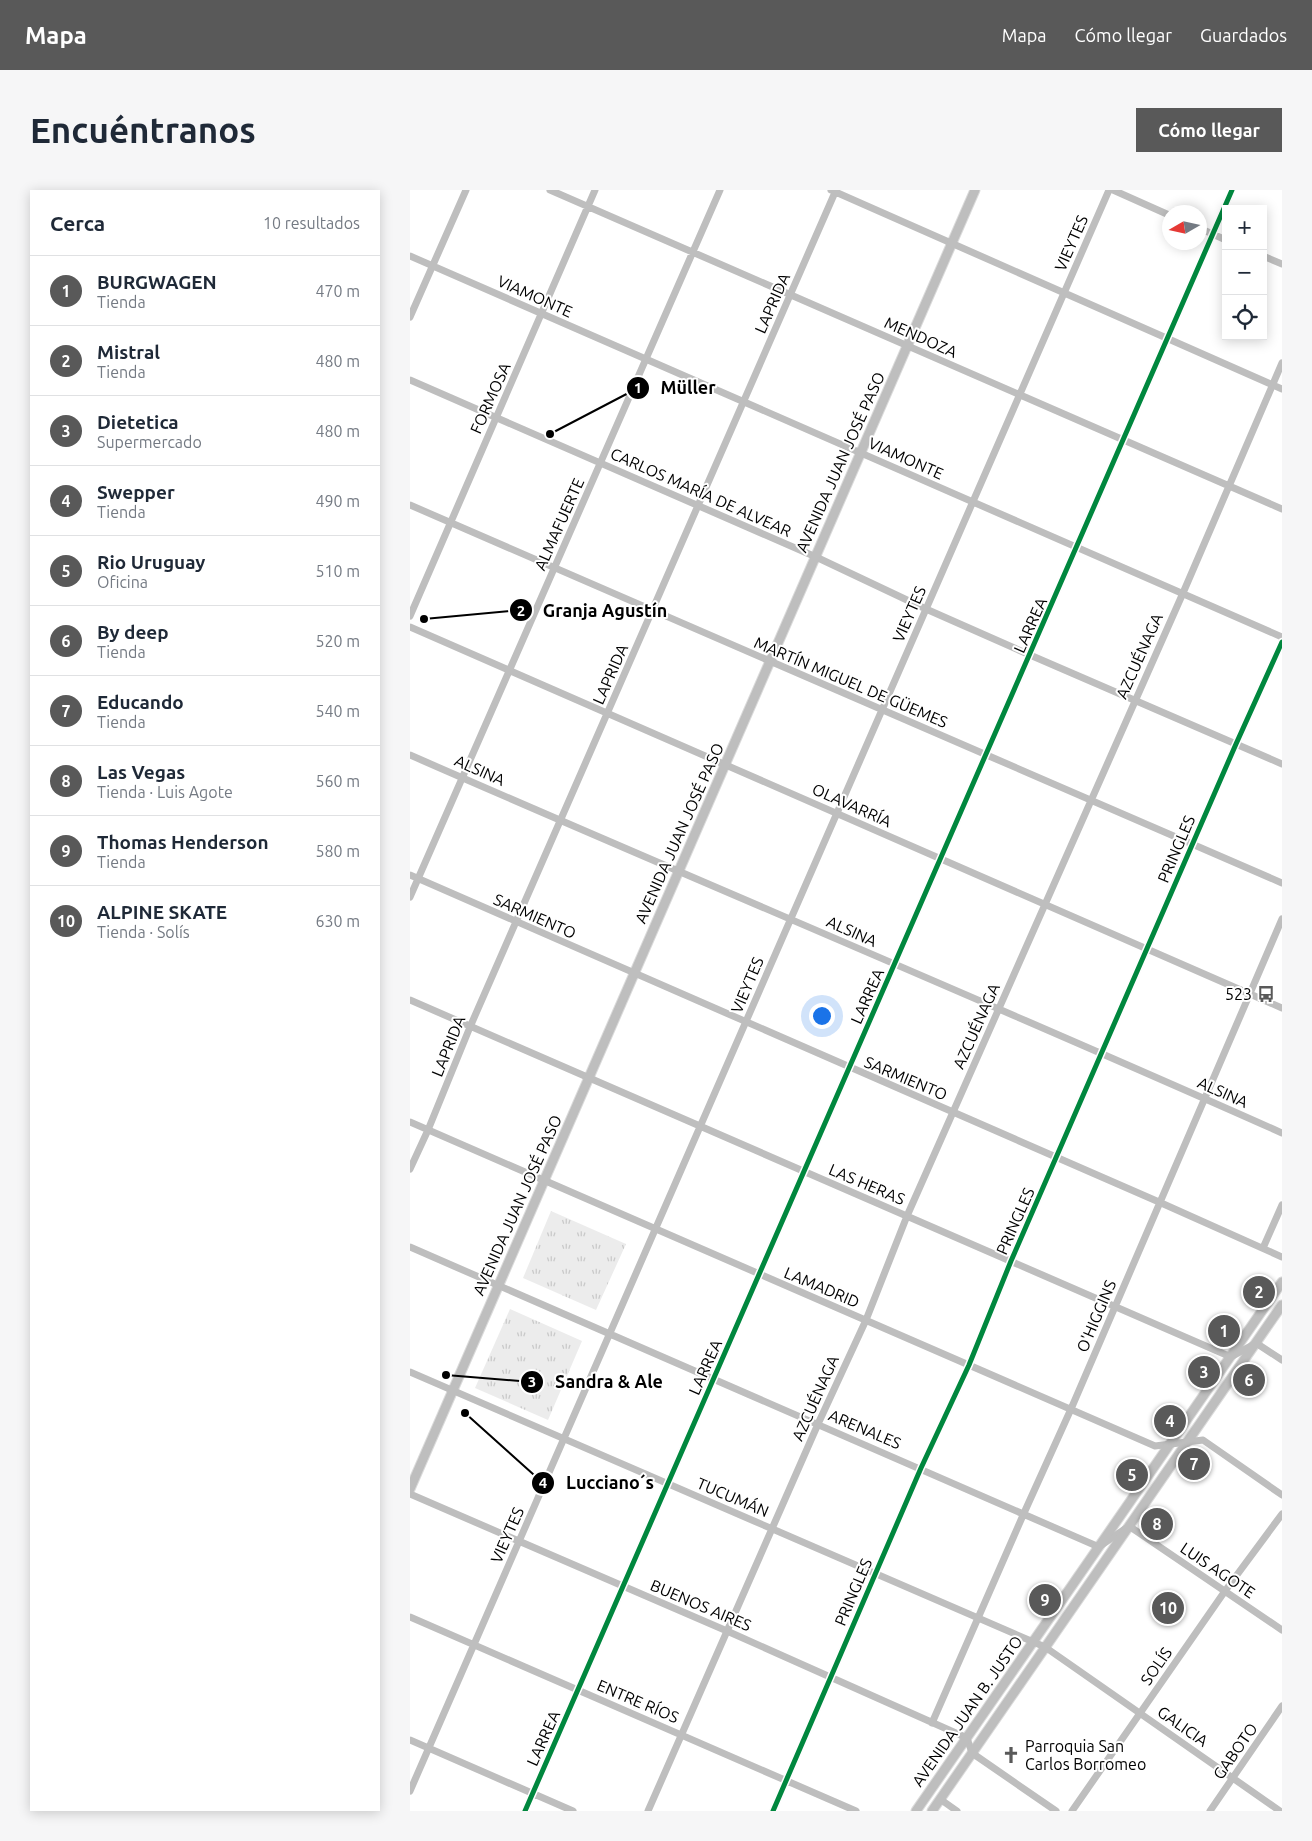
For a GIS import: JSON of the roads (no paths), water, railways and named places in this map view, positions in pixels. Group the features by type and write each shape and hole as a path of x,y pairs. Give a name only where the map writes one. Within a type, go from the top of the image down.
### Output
{"main road":[{"name":"AVENIDA JUAN JOSÉ PASO","path":"410,1488 975,190"},
{"name":"AVENIDA JUAN B. JUSTO","path":"916,1811 1282,1282"},
{"name":"AVENIDA JUAN B. JUSTO","path":"932,1811 1282,1304"}],"street":[{"path":"410,317 466,190"},
{"name":"MENDOZA","path":"550,190 1282,509"},
{"name":"FORMOSA","path":"410,616 595,190"},
{"name":"ALMAFUERTE","path":"410,897 720,190"},
{"name":"VIEYTES","path":"410,1791 1109,190"},
{"path":"1114,190 1162,211"},
{"name":"LARREA","path":"525,1811 1232,190"},
{"path":"834,191 1282,389"},
{"name":"LAPRIDA","path":"410,1169 834,191"},
{"path":"1207,232 1222,238"},
{"name":"VIAMONTE","path":"410,256 1282,637"},
{"path":"1267,258 1282,264"},
{"name":"AZCUÉNAGA","path":"648,1811 818,1424 866,1320 907,1216 1282,363"},
{"name":"CARLOS MARÍA DE ALVEAR","path":"410,380 816,557 926,609 1134,701 1282,764"},
{"name":"MARTÍN MIGUEL DE GÜEMES","path":"410,505 1282,883"},
{"name":"OLAVARRÍA","path":"410,627 1282,1008"},
{"name":"PRINGLES","path":"773,1811 875,1572 968,1365 1192,844 1282,642"},
{"name":"ALSINA","path":"410,755 895,965 999,1008 1282,1133"},
{"name":"SARMIENTO","path":"410,875 1282,1257"},
{"name":"O'HIGGINS","path":"932,1723 1071,1409 1282,919"},
{"name":"LAS HERAS","path":"410,1000 1230,1357"},
{"name":"LAMADRID","path":"410,1122 1156,1446 1203,1440 1282,1495"},
{"path":"1263,1248 1282,1205"},
{"name":"ARENALES","path":"410,1247 1099,1547"},
{"path":"1230,1357 1256,1343 1282,1360"},
{"name":"TUCUMÁN","path":"410,1372 979,1616 1046,1647"},
{"name":"BUENOS AIRES","path":"410,1494 727,1631 966,1738"},
{"name":"SOLÍS","path":"1072,1811 1225,1591 1282,1514"},
{"path":"1099,1547 1129,1526"},
{"name":"LUIS AGOTE","path":"1129,1526 1282,1630"},
{"name":"ENTRE RÍOS","path":"410,1617 856,1811"},
{"name":"GALICIA","path":"1046,1647 1280,1811"},
{"name":"GABOTO","path":"1210,1811 1282,1706"},
{"path":"966,1738 972,1753 1056,1811"},
{"path":"410,1740 573,1811"},
{"path":"940,1799 957,1811"}],"place":[{"name":"Müller","path":"550,434"},
{"name":"Granja Agustín","path":"424,619"},
{"name":"523","path":"1266,994"},
{"name":"Mistral","path":"1259,1292"},
{"name":"BURGWAGEN","path":"1224,1331"},
{"name":"Dietetica","path":"1204,1372"},
{"name":"Sandra & Ale","path":"446,1375"},
{"name":"By deep","path":"1249,1380"},
{"name":"Lucciano´s","path":"465,1413"},
{"name":"Swepper","path":"1170,1421"},
{"name":"Educando","path":"1194,1464"},
{"name":"Rio Uruguay","path":"1132,1475"},
{"name":"Las Vegas","path":"1157,1524"},
{"name":"Thomas Henderson","path":"1045,1600"},
{"name":"ALPINE SKATE","path":"1168,1608"},
{"name":"Parroquia San Carlos Borromeo","path":"1011,1755"}]}
